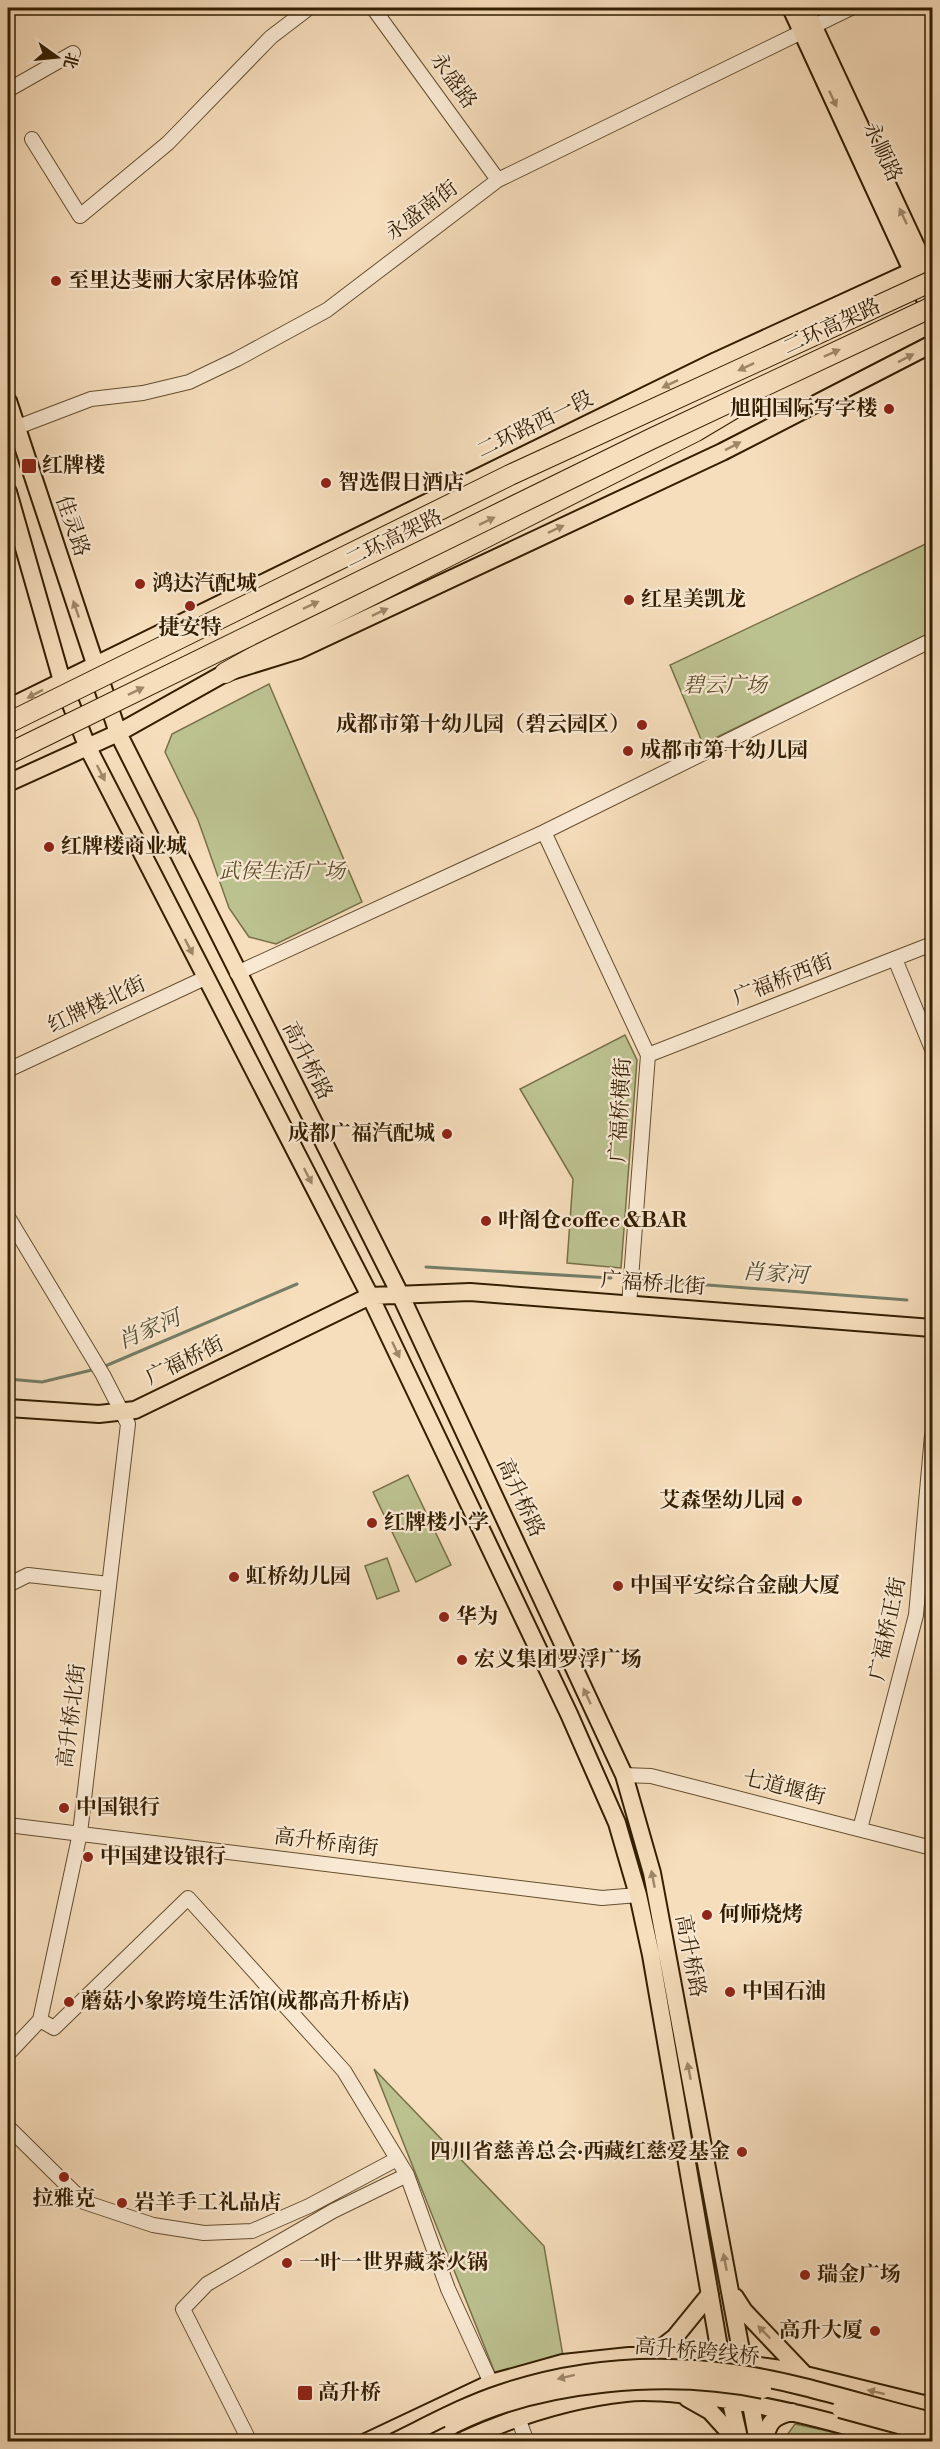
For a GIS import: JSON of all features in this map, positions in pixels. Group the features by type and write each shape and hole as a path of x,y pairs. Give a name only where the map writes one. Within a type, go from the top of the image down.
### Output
{"highway":[{"name":"二环高架路","path":"8,723 926,270"},
{"name":"二环高架路","path":"8,754 805,366 933,308"},
{"path":"225,673 300,631 696,431 805,366"}],"main road":[{"name":"永顺路","path":"791,8 808,27 926,270 933,314"},
{"path":"805,8 808,27"},
{"path":"926,270 933,290"},
{"name":"二环路西一段","path":"8,708 716,361 926,270"},
{"path":"8,783 118,733 225,673 299,650 722,452 933,345"},
{"name":"佳灵路","path":"8,401 15,428 95,665"},
{"path":"8,492 62,681"},
{"name":"高升桥路","path":"95,665 118,733 400,1294 624,1775 652,1873 758,2442"},
{"name":"高升桥路","path":"62,681 87,746 370,1296 569,1714 617,1823 638,1895 670,2060 721,2359 739,2442"},
{"name":"广福桥北街","path":"370,1296 470,1292 933,1328"},
{"name":"广福桥街","path":"8,1408 99,1414 135,1410 370,1296"},
{"path":"729,2287 744,2311 804,2374"},
{"path":"652,2355 675,2337 710,2294"},
{"path":"366,2442 491,2383 563,2363 652,2355 678,2354 721,2359 804,2374 933,2406"},
{"name":"高升桥跨线桥","path":"394,2442 504,2392 579,2374 628,2368 681,2368 742,2374 933,2421"},
{"name":"高升桥跨线桥","path":"421,2442 458,2422 508,2403 606,2383 681,2380 744,2386 811,2401 933,2434"},
{"path":"459,2442 518,2418 625,2393 678,2394 752,2402 904,2442"},
{"path":"678,2394 710,2411 739,2442"},
{"path":"765,2442 770,2422 776,2416 792,2412"}],"street":[{"path":"8,10 12,8"},
{"path":"32,139 80,216 168,143 271,37 309,8"},
{"name":"永盛路","path":"373,8 498,180"},
{"name":"永盛南街","path":"15,428 91,399 143,393 189,382 237,359 327,310 498,180 850,8"},
{"path":"8,90 73,53"},
{"path":"237,973 544,832 933,640"},
{"name":"广福桥横街","path":"544,832 648,1055 629,1305"},
{"name":"广福桥西街","path":"648,1055 933,944"},
{"path":"895,959 933,1049"},
{"name":"红牌楼北街","path":"8,1070 205,978"},
{"name":"高升桥北街","path":"8,1217 103,1375 128,1424 80,1833 40,2020"},
{"name":"广福桥正街","path":"860,1829 916,1615 933,1435"},
{"path":"8,1585 28,1575 109,1584"},
{"name":"七道堰街","path":"624,1775 651,1776 933,1848"},
{"name":"高升桥南街","path":"8,1825 602,1898 638,1895"},
{"path":"8,2054 40,2020 54,2028 188,1898 344,2071 407,2175 448,2289 491,2383"},
{"path":"8,2127 84,2202 153,2225 204,2233 252,2231 309,2206 397,2159"},
{"path":"250,2442 183,2309 207,2284 333,2211 407,2175"},
{"path":"518,2418 527,2442"}],"green space":[{"name":"碧云广场","path":"932,541 932,632 703,744 670,665"},
{"name":"武侯生活广场","path":"269,684 362,902 276,944 249,937 229,908 198,820 165,752 172,734"},
{"path":"625,1035 637,1060 621,1268 567,1263 573,1179 520,1089"},
{"path":"408,1475 451,1565 416,1582 373,1492"},
{"path":"387,1558 399,1591 377,1599 365,1566"},
{"path":"374,2069 544,2246 563,2356 495,2373"},
{"path":"795,2424 855,2437 854,2441 782,2442"}],"waterway":[{"name":"肖家河","path":"426,1267 611,1278"},
{"name":"肖家河","path":"641,1280 907,1300"},
{"name":"肖家河","path":"103,1367 297,1284"},
{"name":"肖家河","path":"8,1379 42,1382 96,1369"}],"place":[{"name":"至里达斐丽大家居体验馆","path":"56,281"},
{"name":"旭阳国际写字楼","path":"889,409"},
{"name":"红牌楼","path":"29,466"},
{"name":"智选假日酒店","path":"326,483"},
{"name":"鸿达汽配城","path":"140,584"},
{"name":"红星美凯龙","path":"629,600"},
{"name":"捷安特","path":"190,606"},
{"name":"成都市第十幼儿园（碧云园区）","path":"642,725"},
{"name":"成都市第十幼儿园","path":"628,751"},
{"name":"红牌楼商业城","path":"49,847"},
{"name":"成都广福汽配城","path":"447,1134"},
{"name":"叶阁仓coffee &BAR","path":"486,1221"},
{"name":"艾森堡幼儿园","path":"797,1501"},
{"name":"红牌楼小学","path":"372,1523"},
{"name":"虹桥幼儿园","path":"234,1577"},
{"name":"中国平安综合金融大厦","path":"618,1586"},
{"name":"华为","path":"444,1617"},
{"name":"宏义集团罗浮广场","path":"462,1660"},
{"name":"中国银行","path":"64,1808"},
{"name":"中国建设银行","path":"88,1857"},
{"name":"何师烧烤","path":"707,1915"},
{"name":"中国石油","path":"730,1992"},
{"name":"蘑菇小象跨境生活馆(成都高升桥店)","path":"69,2002"},
{"name":"四川省慈善总会·西藏红慈爱基金","path":"742,2152"},
{"name":"拉雅克","path":"64,2177"},
{"name":"岩羊手工礼品店","path":"122,2203"},
{"name":"一叶一世界藏茶火锅","path":"287,2263"},
{"name":"瑞金广场","path":"805,2275"},
{"name":"高升大厦","path":"875,2331"},
{"name":"高升桥","path":"305,2393"}]}
